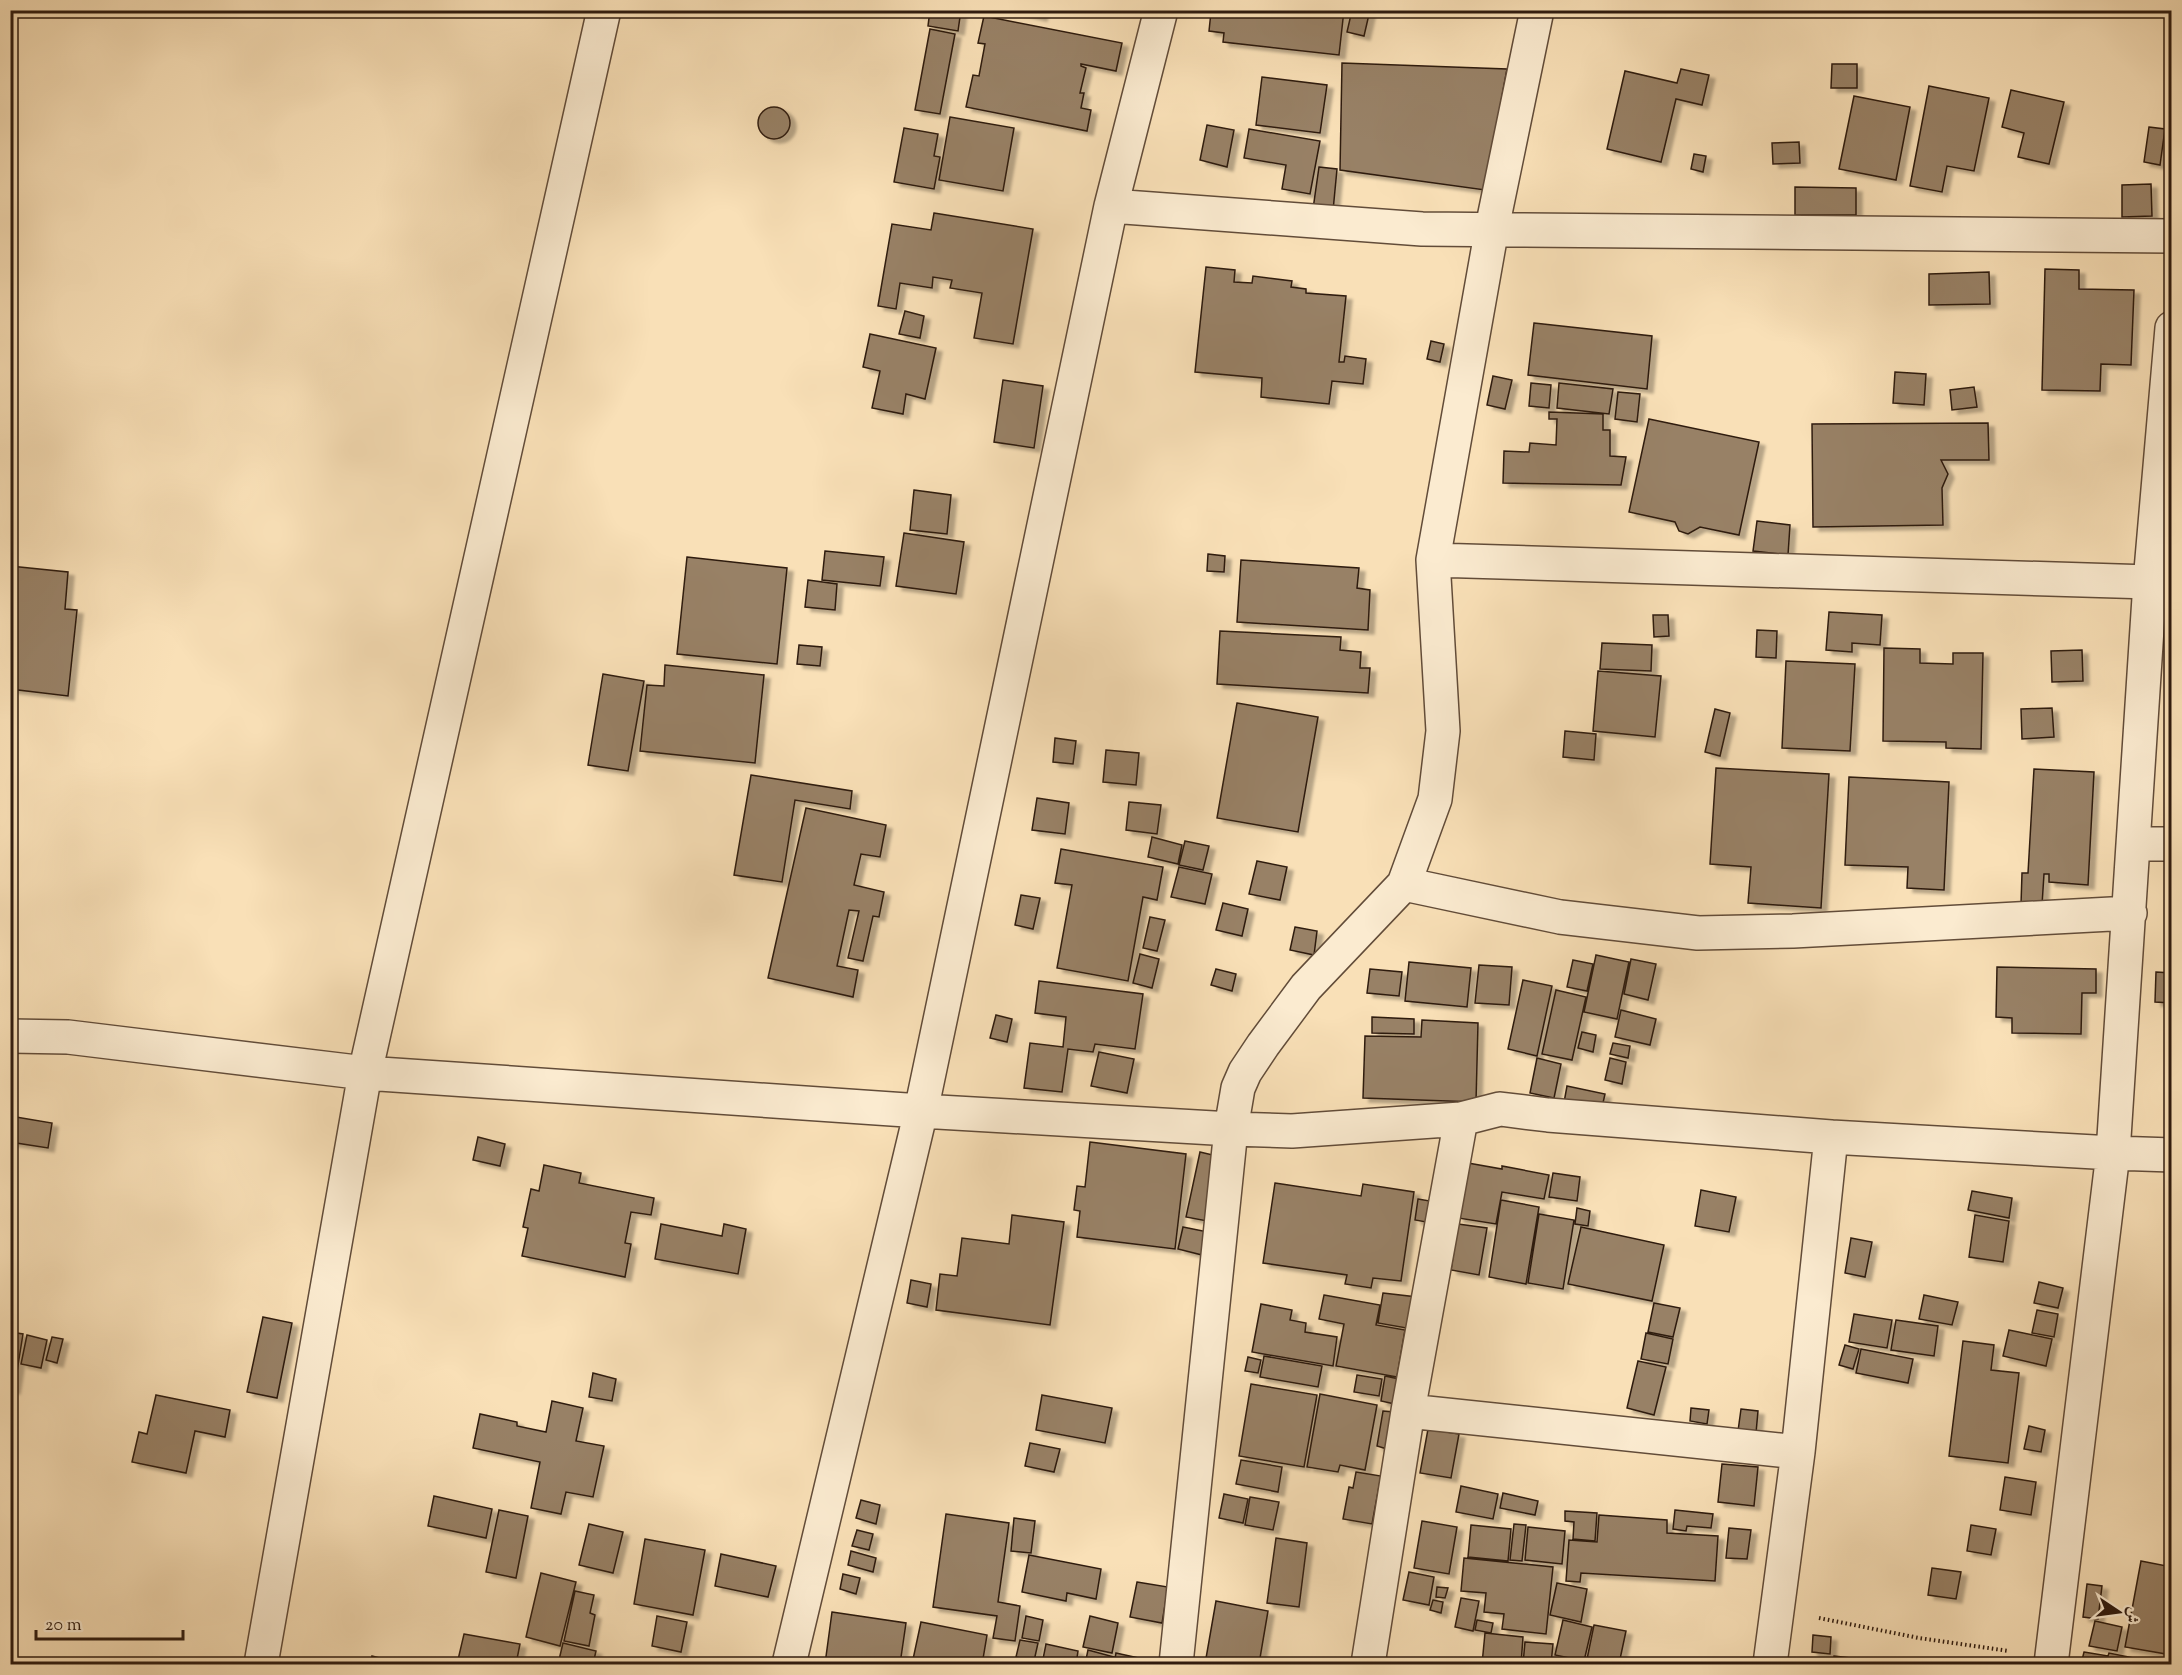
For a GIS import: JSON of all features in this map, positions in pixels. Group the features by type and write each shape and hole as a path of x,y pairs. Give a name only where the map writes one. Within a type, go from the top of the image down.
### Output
{"street":[{"path":"261,1665 365,1073 604,10"},
{"path":"789,1665 921,1112 1111,206 1161,10"},
{"path":"1176,1665 1231,1130 1238,1088 1245,1072 1263,1045 1306,987 1404,884 1435,800 1443,731 1433,560 1492,228 1537,10"},
{"path":"1111,206 1422,229 2172,236"},
{"path":"2051,1660 2113,1153 2150,582 2164,497 2172,328"},
{"path":"1433,560 2150,582"},
{"path":"2134,844 2172,844"},
{"path":"1404,884 1560,917 1698,933 1793,931 2130,913"},
{"path":"10,1036 68,1037 365,1073 921,1112 1231,1130 1292,1131 1461,1119 1500,1109 1548,1115 1831,1137 2172,1155"},
{"path":"1368,1665 1408,1411 1461,1119"},
{"path":"1770,1665 1798,1452 1831,1137"},
{"path":"1408,1411 1798,1452"}],"path":[{"path":"1776,1610 1919,1638 2051,1660"}],"building":[{"path":"901,10 922,10 921,14"},
{"path":"930,10 961,10 958,31 928,26"},
{"path":"1012,10 1042,10 1041,17"},
{"path":"1226,10 1344,10 1339,55 1223,42 1224,33 1209,31 1211,12 1226,14"},
{"path":"1352,10 1370,10 1364,36 1347,32"},
{"path":"984,16 1122,43 1116,71 1081,64 1086,68 1080,93 1084,93 1081,108 1091,110 1087,131 966,107 973,75 979,76 985,44 978,43"},
{"path":"930,29 955,34 940,114 915,110"},
{"path":"1342,63 1507,69 1485,190 1340,170"},
{"path":"1832,64 1857,64 1857,88 1831,88"},
{"path":"1681,69 1709,75 1702,105 1676,99 1661,162 1607,149 1625,71 1677,83"},
{"path":"1262,77 1327,85 1320,133 1256,125"},
{"path":"1929,86 1989,98 1974,171 1947,166 1942,192 1910,186"},
{"path":"2011,90 2064,102 2049,164 2018,157 2024,133 2002,127"},
{"path":"1854,96 1910,107 1896,180 1839,169"},
{"path":"774,107 785,112 790,123 785,134 774,139 763,134 758,123 763,112"},
{"path":"950,117 1014,128 1003,191 939,180"},
{"path":"1207,125 1234,130 1227,167 1200,160"},
{"path":"2149,127 2165,129 2160,165 2144,162"},
{"path":"904,128 938,134 934,156 940,157 934,189 894,182"},
{"path":"1249,129 1320,141 1310,194 1282,189 1286,165 1244,158"},
{"path":"1799,142 1800,163 1773,164 1772,143"},
{"path":"1694,154 1706,156 1703,172 1691,169"},
{"path":"1319,167 1337,169 1333,211 1313,209"},
{"path":"2151,184 2152,216 2122,217 2122,185"},
{"path":"1795,187 1856,188 1856,215 1795,215"},
{"path":"934,213 1033,229 1013,344 974,338 982,293 950,288 952,280 933,277 932,288 900,283 896,309 878,306 892,224 931,230"},
{"path":"1206,267 1235,270 1234,282 1252,283 1253,276 1292,281 1291,287 1306,289 1306,293 1346,296 1339,362 1344,362 1345,356 1366,359 1363,384 1332,381 1329,404 1261,397 1262,378 1195,372"},
{"path":"2045,269 2079,270 2079,289 2134,290 2131,365 2101,364 2100,391 2042,390"},
{"path":"1989,272 1990,304 1929,305 1929,274"},
{"path":"905,311 924,316 920,338 899,334"},
{"path":"1534,323 1652,336 1647,389 1528,375"},
{"path":"870,334 936,348 925,399 906,394 903,414 872,408 880,371 863,367"},
{"path":"1431,341 1444,344 1440,362 1427,359"},
{"path":"1895,372 1926,374 1924,405 1893,403"},
{"path":"1493,376 1512,380 1505,409 1487,405"},
{"path":"1003,380 1043,386 1034,448 994,442"},
{"path":"1531,383 1551,385 1549,408 1529,406"},
{"path":"1559,383 1613,389 1609,414 1557,408"},
{"path":"1974,387 1977,407 1952,410 1950,390"},
{"path":"1618,392 1640,394 1637,422 1615,419"},
{"path":"1549,412 1603,414 1603,430 1610,430 1610,456 1626,457 1621,485 1503,483 1504,451 1529,452 1530,443 1556,445 1557,419 1549,419"},
{"path":"1649,419 1759,442 1739,535 1700,527 1688,534 1679,531 1675,522 1629,512"},
{"path":"1988,423 1989,460 1941,460 1948,474 1942,488 1943,525 1813,527 1812,424"},
{"path":"914,490 951,495 947,534 910,530"},
{"path":"1757,521 1790,525 1788,555 1753,551"},
{"path":"904,533 964,542 956,594 896,586"},
{"path":"825,551 884,557 880,586 822,580"},
{"path":"1208,554 1225,556 1224,572 1207,571"},
{"path":"687,557 787,568 777,664 677,654"},
{"path":"1241,560 1359,568 1357,588 1370,590 1368,630 1237,622"},
{"path":"10,566 68,572 65,609 77,610 68,696 10,689"},
{"path":"808,580 837,584 835,610 805,607"},
{"path":"1829,612 1882,615 1880,645 1852,643 1852,652 1826,650"},
{"path":"1653,615 1668,615 1669,636 1654,637"},
{"path":"1757,630 1777,631 1776,658 1756,657"},
{"path":"1220,631 1341,637 1340,650 1361,652 1360,668 1370,668 1368,693 1217,684"},
{"path":"1602,643 1652,645 1651,671 1600,669"},
{"path":"799,645 822,647 820,666 797,664"},
{"path":"1884,648 1920,649 1920,663 1953,664 1953,653 1983,653 1981,749 1946,748 1946,742 1883,741"},
{"path":"2082,650 2083,681 2052,682 2051,651"},
{"path":"1786,661 1855,664 1850,751 1782,748"},
{"path":"665,665 764,675 755,763 640,751 647,685 664,686"},
{"path":"1598,671 1661,676 1655,737 1593,731"},
{"path":"603,674 644,681 628,771 588,765"},
{"path":"1237,703 1318,717 1298,832 1217,818"},
{"path":"2052,708 2054,737 2022,739 2021,709"},
{"path":"1715,709 1730,713 1720,756 1705,752"},
{"path":"1565,731 1596,734 1594,760 1563,757"},
{"path":"1055,738 1076,741 1073,764 1053,762"},
{"path":"1106,750 1139,753 1136,785 1103,782"},
{"path":"1716,768 1829,774 1821,908 1748,903 1751,867 1710,864"},
{"path":"2034,769 2094,772 2088,885 2049,882 2049,874 2044,874 2042,905 2021,904 2022,873 2028,873"},
{"path":"751,775 852,791 850,809 795,800 782,882 734,875"},
{"path":"1849,777 1949,782 1944,890 1907,888 1908,867 1845,865"},
{"path":"1037,798 1069,803 1065,834 1032,830"},
{"path":"1129,802 1161,805 1157,834 1126,830"},
{"path":"806,808 886,825 880,857 861,854 854,885 884,892 879,917 873,916 863,961 848,958 859,911 849,910 837,966 858,970 853,997 768,978"},
{"path":"1152,837 1182,845 1178,864 1148,857"},
{"path":"1185,841 1209,846 1203,870 1179,865"},
{"path":"1061,849 1163,867 1157,900 1143,897 1128,981 1057,968 1072,885 1055,883"},
{"path":"1257,861 1287,867 1280,900 1249,894"},
{"path":"1179,867 1212,874 1205,904 1171,897"},
{"path":"1021,895 1040,898 1033,929 1015,925"},
{"path":"1223,903 1248,909 1242,936 1216,930"},
{"path":"1150,917 1165,920 1157,951 1143,948"},
{"path":"1295,927 1317,931 1314,955 1290,950"},
{"path":"1140,954 1159,959 1152,988 1133,983"},
{"path":"1596,955 1629,962 1617,1019 1584,1012"},
{"path":"1631,959 1656,964 1648,1000 1624,994"},
{"path":"1573,960 1593,964 1587,991 1567,987"},
{"path":"1409,962 1471,968 1467,1007 1405,1001"},
{"path":"1479,965 1512,967 1509,1005 1475,1003"},
{"path":"1997,967 2096,969 2096,993 2082,993 2081,1034 2012,1033 2012,1018 1996,1017"},
{"path":"1216,969 1236,974 1232,991 1211,985"},
{"path":"1370,969 1402,972 1399,996 1367,993"},
{"path":"2156,972 2172,973 2172,1003 2155,1002"},
{"path":"1523,980 1552,986 1537,1056 1508,1049"},
{"path":"1039,981 1143,994 1135,1049 1095,1044 1093,1052 1068,1049 1062,1092 1024,1088 1030,1043 1063,1047 1066,1017 1035,1013"},
{"path":"1556,990 1586,997 1572,1060 1542,1054"},
{"path":"1621,1010 1656,1019 1650,1045 1615,1037"},
{"path":"996,1015 1012,1019 1007,1042 990,1038"},
{"path":"1372,1017 1414,1019 1414,1034 1372,1033"},
{"path":"1422,1020 1478,1023 1476,1102 1363,1098 1365,1036 1421,1037"},
{"path":"1582,1032 1596,1035 1593,1052 1578,1048"},
{"path":"1613,1043 1630,1046 1628,1058 1610,1054"},
{"path":"1099,1052 1134,1059 1127,1093 1091,1086"},
{"path":"1537,1058 1561,1064 1554,1098 1530,1093"},
{"path":"1610,1058 1626,1062 1622,1084 1605,1080"},
{"path":"1567,1086 1605,1094 1600,1116 1563,1108"},
{"path":"10,1116 52,1123 48,1148 10,1142"},
{"path":"478,1137 505,1144 500,1166 473,1160"},
{"path":"1090,1142 1186,1154 1175,1249 1077,1237 1080,1211 1074,1210 1077,1186 1085,1187"},
{"path":"1200,1152 1221,1157 1207,1221 1186,1217"},
{"path":"1468,1163 1502,1169 1502,1166 1549,1175 1544,1199 1502,1192 1496,1224 1458,1218"},
{"path":"544,1165 581,1173 579,1183 654,1198 651,1215 631,1212 625,1243 631,1244 625,1277 522,1256 528,1228 523,1227 531,1189 539,1191"},
{"path":"1553,1173 1580,1177 1577,1201 1549,1197"},
{"path":"1275,1183 1361,1196 1363,1184 1414,1192 1401,1281 1373,1278 1371,1288 1345,1284 1347,1275 1263,1263"},
{"path":"1701,1190 1736,1197 1729,1232 1695,1226"},
{"path":"1972,1191 2012,1198 2009,1218 1968,1210"},
{"path":"1418,1199 1430,1201 1426,1222 1415,1220"},
{"path":"1501,1200 1539,1207 1526,1284 1489,1277"},
{"path":"1577,1208 1590,1211 1588,1226 1575,1224"},
{"path":"1539,1214 1574,1220 1563,1289 1528,1283"},
{"path":"1012,1215 1064,1222 1050,1325 936,1310 940,1274 957,1276 962,1238 1009,1244"},
{"path":"1975,1215 2009,1221 2003,1262 1969,1257"},
{"path":"661,1224 722,1236 724,1224 746,1229 738,1274 655,1259"},
{"path":"1458,1224 1487,1228 1479,1275 1451,1270"},
{"path":"1183,1227 1208,1232 1202,1255 1178,1249"},
{"path":"1581,1227 1664,1245 1652,1301 1568,1284"},
{"path":"1851,1238 1872,1242 1865,1277 1845,1273"},
{"path":"911,1280 931,1284 927,1307 907,1303"},
{"path":"2039,1282 2063,1288 2058,1308 2034,1303"},
{"path":"1383,1293 1417,1297 1412,1329 1378,1323"},
{"path":"1324,1295 1380,1305 1376,1325 1405,1330 1397,1377 1336,1366 1344,1324 1319,1319"},
{"path":"1924,1295 1958,1302 1952,1325 1919,1319"},
{"path":"1654,1303 1680,1308 1673,1337 1648,1332"},
{"path":"1261,1304 1292,1310 1290,1320 1306,1323 1305,1332 1337,1337 1333,1366 1252,1352"},
{"path":"2037,1310 2058,1314 2054,1337 2032,1333"},
{"path":"1854,1314 1892,1320 1887,1348 1849,1342"},
{"path":"263,1317 292,1323 277,1398 247,1392"},
{"path":"1896,1320 1938,1326 1934,1356 1891,1350"},
{"path":"2009,1330 2052,1339 2046,1366 2003,1356"},
{"path":"10,1332 23,1334 14,1390 10,1389"},
{"path":"1646,1333 1673,1339 1668,1364 1641,1359"},
{"path":"27,1335 47,1340 41,1368 21,1364"},
{"path":"52,1337 63,1339 57,1363 46,1360"},
{"path":"1963,1341 1994,1345 1991,1370 2019,1373 2008,1463 1949,1456"},
{"path":"1845,1345 1859,1349 1853,1369 1839,1365"},
{"path":"1861,1349 1913,1359 1908,1383 1856,1373"},
{"path":"1264,1356 1322,1366 1318,1387 1260,1377"},
{"path":"1248,1357 1261,1360 1258,1373 1245,1371"},
{"path":"1638,1361 1666,1367 1654,1415 1627,1408"},
{"path":"593,1373 616,1379 612,1401 589,1397"},
{"path":"1357,1375 1382,1379 1379,1396 1354,1392"},
{"path":"1385,1376 1399,1379 1395,1404 1381,1401"},
{"path":"1251,1384 1317,1395 1304,1467 1239,1456"},
{"path":"1320,1394 1377,1405 1365,1470 1340,1465 1338,1472 1307,1467"},
{"path":"156,1395 230,1410 225,1437 195,1431 186,1473 132,1462 139,1432 147,1434"},
{"path":"1042,1395 1112,1408 1105,1443 1036,1430"},
{"path":"552,1401 583,1408 576,1441 604,1446 593,1497 566,1492 561,1514 531,1508 540,1462 473,1448 480,1414 517,1422 517,1426 546,1432"},
{"path":"1691,1408 1709,1410 1707,1424 1690,1421"},
{"path":"1741,1409 1758,1411 1756,1433 1738,1431"},
{"path":"1383,1411 1394,1412 1387,1449 1377,1446"},
{"path":"2029,1426 2045,1430 2041,1452 2024,1449"},
{"path":"1428,1429 1459,1434 1451,1478 1420,1473"},
{"path":"1030,1443 1060,1449 1054,1472 1025,1466"},
{"path":"1241,1460 1282,1467 1278,1492 1236,1484"},
{"path":"1722,1464 1758,1467 1754,1506 1718,1502"},
{"path":"1356,1472 1381,1476 1372,1524 1343,1519 1349,1487 1353,1488"},
{"path":"2005,1477 2036,1482 2031,1515 2000,1510"},
{"path":"1461,1486 1498,1494 1493,1519 1456,1512"},
{"path":"1503,1493 1538,1501 1535,1515 1500,1508"},
{"path":"1224,1494 1248,1499 1243,1523 1219,1518"},
{"path":"434,1496 492,1509 486,1538 428,1526"},
{"path":"1250,1497 1279,1502 1273,1530 1245,1525"},
{"path":"861,1500 880,1505 876,1524 856,1518"},
{"path":"499,1510 528,1516 516,1578 486,1572"},
{"path":"1675,1510 1713,1514 1711,1528 1687,1526 1686,1531 1673,1529"},
{"path":"1565,1511 1597,1513 1595,1541 1573,1539 1574,1522 1565,1521"},
{"path":"946,1514 1009,1523 998,1602 1020,1606 1015,1641 993,1638 997,1616 933,1607"},
{"path":"1599,1515 1667,1520 1667,1533 1718,1536 1715,1581 1581,1573 1580,1582 1566,1581 1569,1540 1597,1542"},
{"path":"1014,1518 1035,1521 1031,1553 1011,1551"},
{"path":"1422,1521 1457,1527 1449,1574 1414,1568"},
{"path":"589,1524 623,1532 613,1573 579,1565"},
{"path":"1514,1524 1526,1525 1522,1561 1510,1560"},
{"path":"1471,1525 1511,1529 1508,1561 1468,1557"},
{"path":"1971,1525 1996,1529 1991,1555 1967,1551"},
{"path":"1528,1527 1565,1531 1562,1564 1525,1560"},
{"path":"1729,1528 1751,1530 1747,1559 1726,1558"},
{"path":"857,1530 873,1534 869,1550 852,1546"},
{"path":"1276,1538 1307,1543 1299,1607 1267,1603"},
{"path":"645,1539 705,1550 693,1615 634,1604"},
{"path":"851,1551 876,1558 873,1572 848,1565"},
{"path":"721,1554 776,1566 768,1597 715,1586"},
{"path":"1029,1555 1101,1569 1096,1599 1067,1593 1066,1601 1022,1592"},
{"path":"1464,1558 1553,1567 1546,1634 1502,1629 1504,1614 1484,1612 1486,1593 1461,1591"},
{"path":"2141,1561 2172,1567 2172,1655 2125,1647"},
{"path":"1932,1568 1961,1572 1956,1599 1928,1595"},
{"path":"1409,1572 1434,1577 1429,1605 1403,1600"},
{"path":"541,1573 576,1582 560,1646 526,1637"},
{"path":"843,1574 860,1578 856,1594 840,1589"},
{"path":"1137,1582 1168,1587 1162,1623 1130,1617"},
{"path":"1557,1583 1587,1589 1581,1622 1550,1615"},
{"path":"2087,1584 2102,1586 2098,1619 2083,1617"},
{"path":"1437,1587 1448,1588 1445,1598 1436,1597"},
{"path":"575,1591 594,1595 590,1613 595,1615 589,1646 564,1641"},
{"path":"1461,1598 1479,1601 1473,1631 1455,1627"},
{"path":"1433,1600 1443,1602 1441,1613 1430,1610"},
{"path":"1216,1601 1268,1611 1259,1664 1205,1664"},
{"path":"832,1612 906,1623 900,1664 825,1664"},
{"path":"657,1616 687,1622 681,1652 652,1646"},
{"path":"1026,1616 1043,1620 1039,1641 1022,1638"},
{"path":"1090,1616 1118,1623 1112,1653 1083,1647"},
{"path":"1477,1620 1493,1623 1491,1633 1475,1630"},
{"path":"1563,1620 1592,1627 1584,1661 1555,1655"},
{"path":"2095,1621 2122,1627 2117,1651 2089,1646"},
{"path":"921,1622 987,1635 983,1659 987,1660 986,1664 912,1664"},
{"path":"1594,1625 1626,1631 1619,1664 1586,1664"},
{"path":"1485,1633 1523,1637 1521,1664 1482,1664"},
{"path":"464,1634 520,1644 516,1664 457,1664"},
{"path":"1813,1635 1831,1637 1830,1654 1812,1652"},
{"path":"1020,1640 1038,1643 1034,1661 1016,1657"},
{"path":"1525,1642 1553,1644 1551,1664 1523,1664"},
{"path":"563,1643 596,1651 593,1664 558,1664"},
{"path":"1046,1644 1078,1651 1076,1664 1042,1664"},
{"path":"1088,1650 1114,1657 1112,1664 1085,1664"},
{"path":"2084,1652 2108,1656 2109,1653 2139,1659 2138,1664 2081,1664"},
{"path":"1116,1653 1148,1660 1147,1664 1114,1664"},
{"path":"372,1656 391,1661 390,1664 370,1664"},
{"path":"1834,1656 1867,1660 1866,1664 1833,1664"},
{"path":"650,1659 674,1664 649,1664"},
{"path":"1017,1660 1039,1664 1016,1664"}]}
